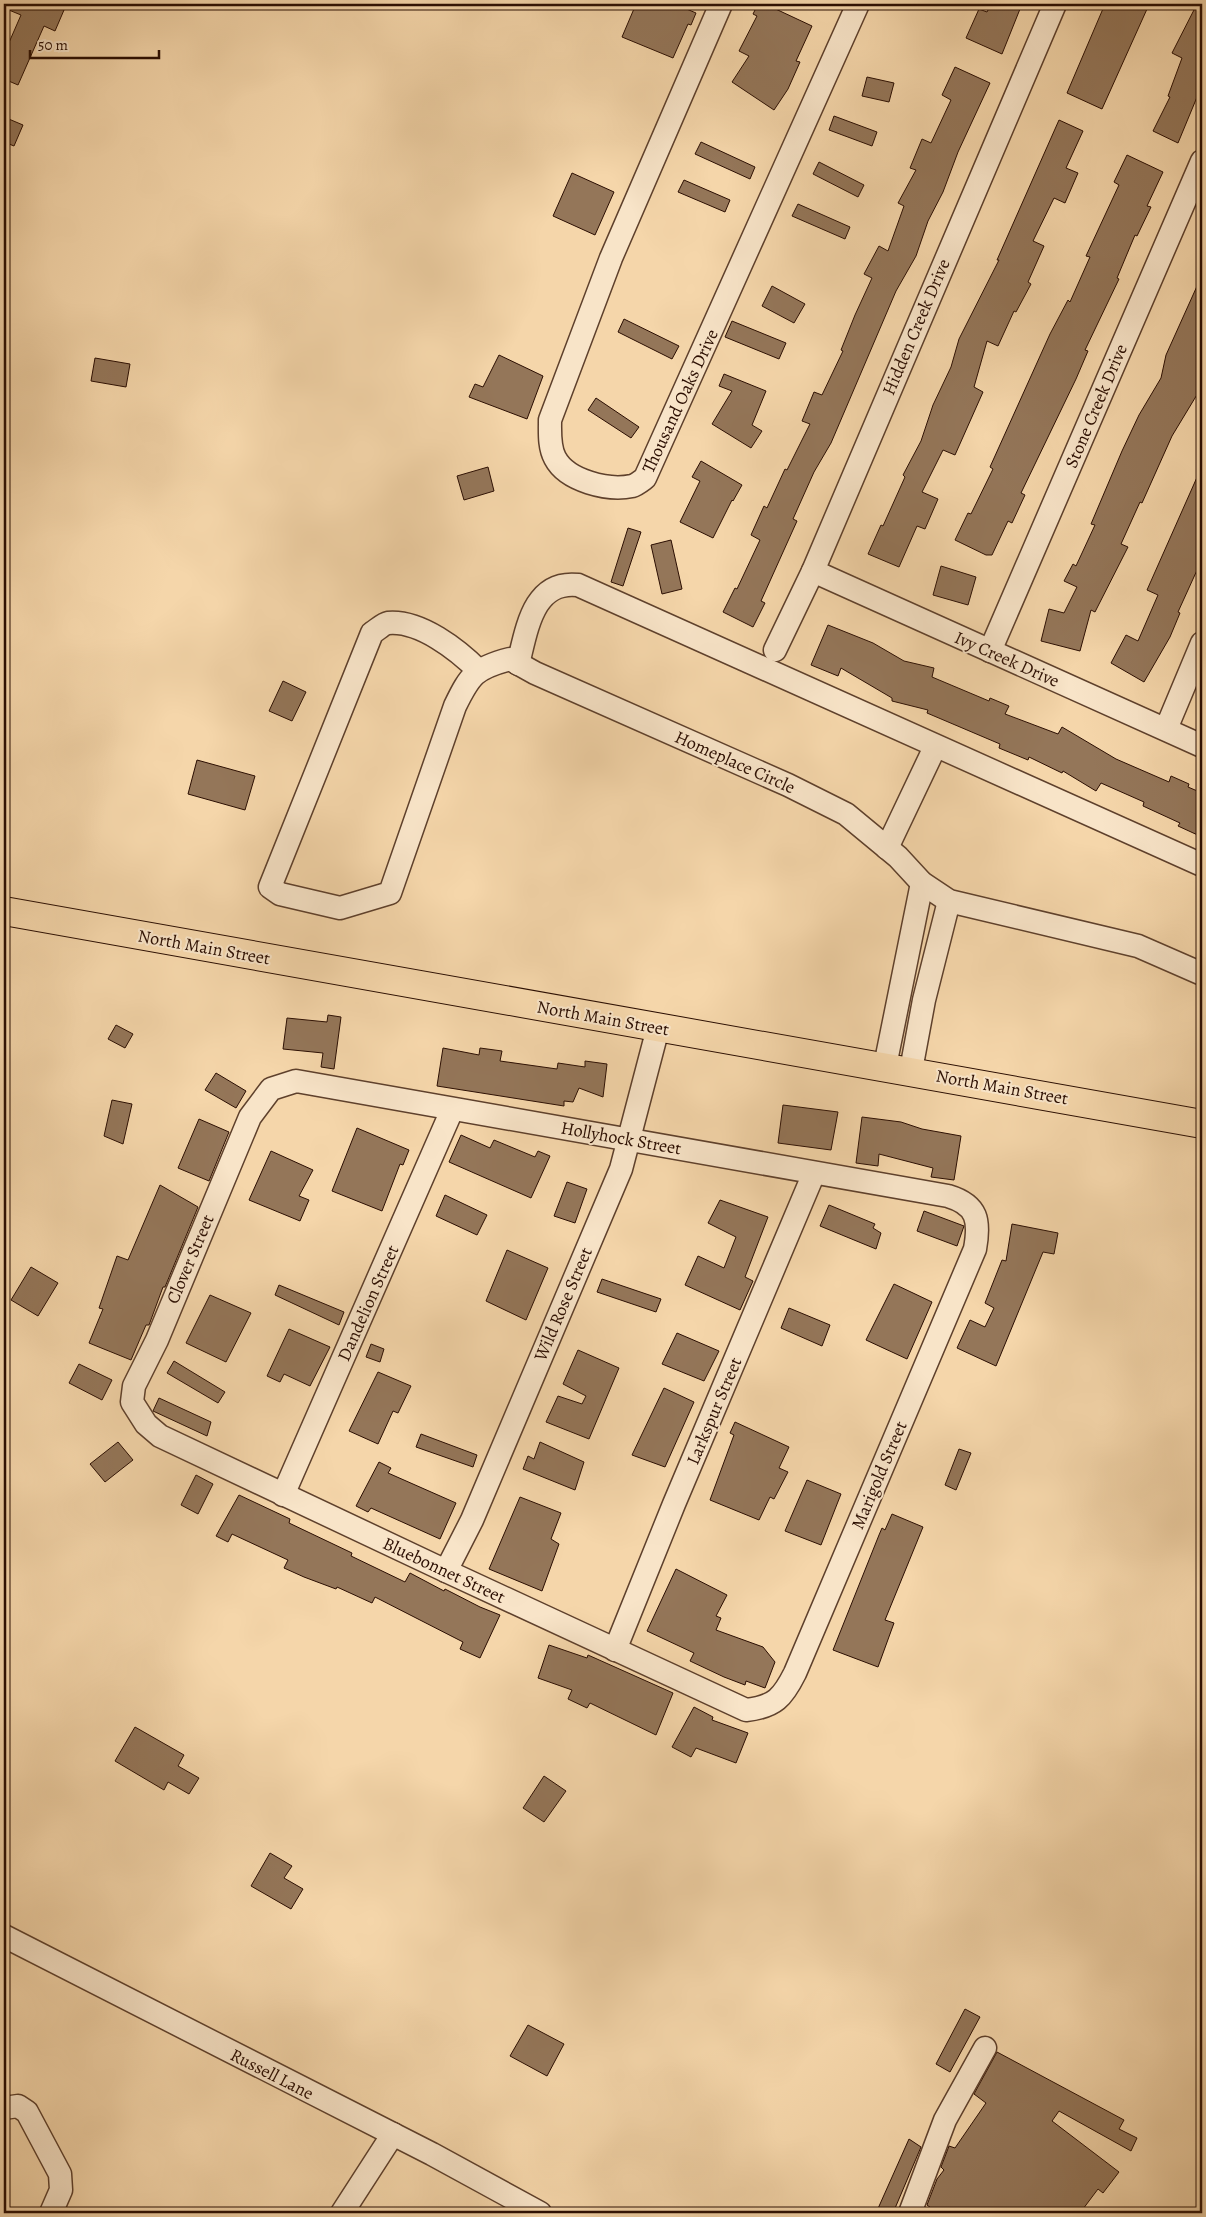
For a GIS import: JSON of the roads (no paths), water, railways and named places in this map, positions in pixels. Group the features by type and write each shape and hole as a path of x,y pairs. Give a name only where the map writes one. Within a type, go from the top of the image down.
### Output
{"main road":[{"name":"North Main Street","path":"4,911 658,1028 898,1068 1202,1124"}],"street":[{"name":"Thousand Oaks Drive","path":"721,4 615,249 550,420 551,446 555,460 571,476 600,486 632,486 645,478 858,4"},
{"name":"Hidden Creek Drive","path":"775,650 813,570 1055,4"},
{"name":"Stone Creek Drive","path":"990,651 1202,161"},
{"name":"Ivy Creek Drive","path":"813,570 1202,746"},
{"path":"518,664 529,618 549,589 566,584 578,585 1202,865"},
{"name":"Homeplace Circle","path":"479,671 457,650 407,624 386,624 372,633 270,887 280,894 340,908 390,892 454,706 468,679 479,671 487,665 510,659 788,785 846,814 898,857 922,883 949,900 1138,946 1202,974"},
{"path":"1166,729 1202,643"},
{"path":"887,848 936,747"},
{"path":"898,1068 904,972 922,883"},
{"path":"898,1068 930,978 949,900"},
{"path":"904,972 930,978"},
{"name":"Wild Rose Street","path":"446,1572 472,1520 621,1169 658,1028"},
{"name":"Hollyhock Street","path":"264,1096 271,1089 296,1081 452,1110 629,1138 948,1196 960,1200 974,1214"},
{"name":"Clover Street","path":"146,1424 132,1402 134,1386 157,1340 250,1117 264,1096"},
{"name":"Dandelion Street","path":"283,1495 452,1110"},
{"name":"Larkspur Street","path":"615,1650 674,1504 814,1173"},
{"name":"Marigold Street","path":"746,1710 764,1708 784,1694 796,1672 975,1249 979,1227 974,1214"},
{"name":"Bluebonnet Street","path":"146,1424 160,1436 283,1495 746,1710"},
{"name":"Russell Lane","path":"4,1936 393,2134 540,2213"},
{"path":"910,2213 945,2120 985,2048"},
{"path":"4,2108 18,2106 26,2112 60,2174 61,2190 51,2213"},
{"path":"342,2213 393,2134"}]}
